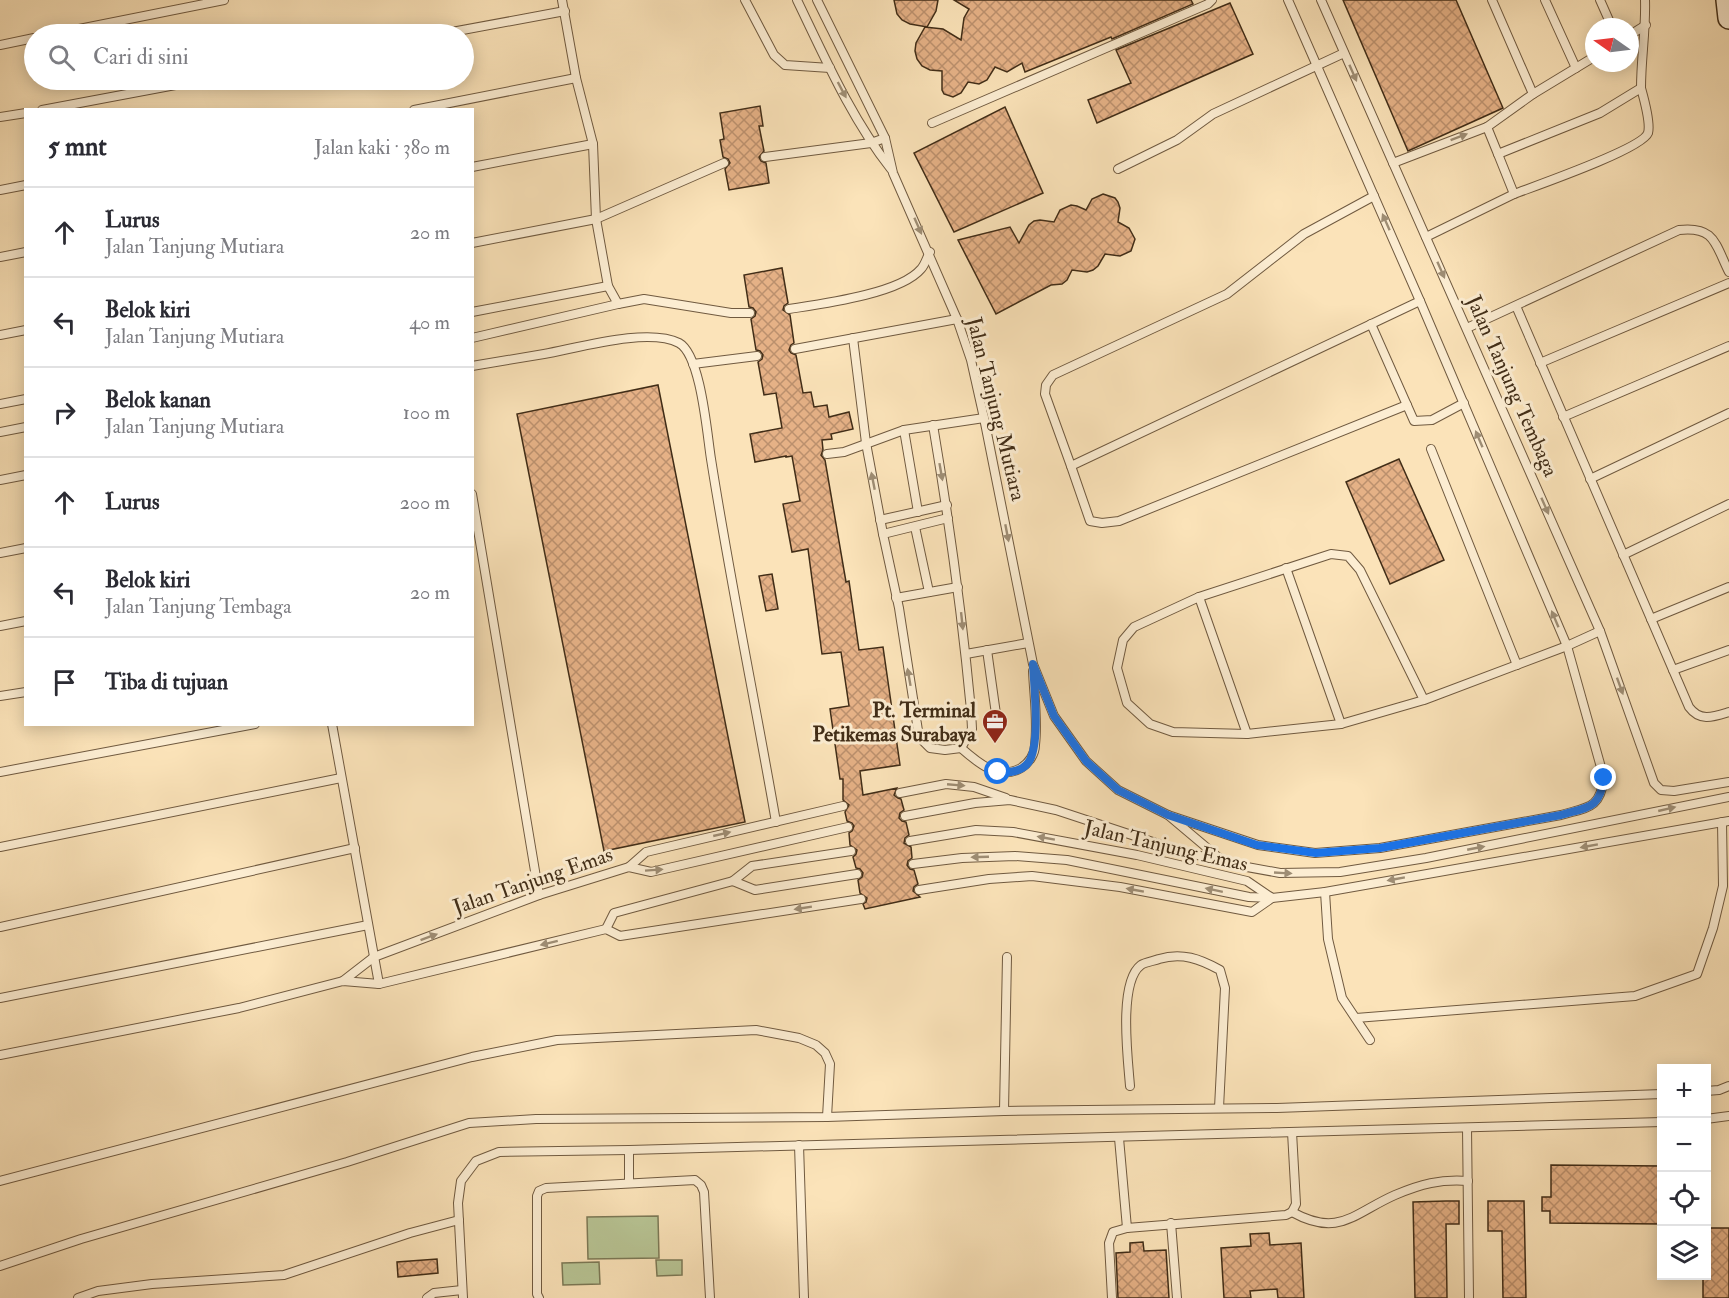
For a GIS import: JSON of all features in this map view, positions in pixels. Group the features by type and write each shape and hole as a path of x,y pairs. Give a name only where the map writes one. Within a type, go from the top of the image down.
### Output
{"main road":[{"path":"1727,0 1729,18"}],"lane":[{"path":"104,24 224,0"},
{"path":"562,0 576,78 592,144 596,219 608,286 618,304"},
{"path":"745,0 774,55 785,65 830,68"},
{"name":"Jalan Tanjung Mutiara","path":"797,0 830,68 871,143 893,172"},
{"name":"Jalan Tanjung Mutiara","path":"817,0 885,138 893,172 930,252 971,360 1028,643 1033,664 1054,716 1086,761 1118,790 1168,815 1226,863"},
{"path":"932,123 1208,4 1212,0"},
{"path":"1168,815 1257,845 1316,853 1380,848 1561,815 1590,807 1602,796 1604,778 1567,646 1420,301 1288,0"},
{"name":"Jalan Tanjung Tembaga","path":"1321,0 1600,631 1654,783 1661,790 1674,791 1729,782"},
{"path":"1492,0 1533,94"},
{"path":"1545,0 1576,68"},
{"path":"1600,0 1608,18"},
{"path":"1426,237 1514,194 1623,151 1643,140 1648,133 1641,88 1641,58 1646,25 1645,0"},
{"path":"474,28 564,11"},
{"path":"1639,29 1646,25"},
{"path":"0,45 24,40"},
{"path":"1118,169 1177,140 1213,114 1344,53"},
{"path":"1393,163 1427,146 1486,127 1533,94 1585,62"},
{"path":"424,108 576,78"},
{"path":"1498,154 1600,112 1641,88"},
{"path":"53,108 149,90"},
{"path":"0,117 24,113"},
{"path":"1486,127 1514,194"},
{"path":"765,157 871,143 885,138"},
{"path":"474,167 592,144"},
{"path":"474,243 596,219 724,163"},
{"path":"0,190 24,186"},
{"path":"1374,196 1304,234 1227,294 1053,375 1046,385 1045,394 1090,521 1102,523 1119,521 1407,405"},
{"path":"1467,328 1679,230 1696,228 1710,234 1729,272"},
{"path":"0,257 24,252"},
{"path":"789,309 831,303 895,286 921,269 930,252"},
{"path":"1540,363 1729,283"},
{"path":"474,312 608,286"},
{"path":"474,338 645,299 731,313 750,313"},
{"path":"1071,466 1420,301"},
{"path":"1515,306 1673,670 1694,713 1705,718 1729,712"},
{"path":"795,349 957,319"},
{"path":"1371,324 1414,421 1432,420 1464,403"},
{"path":"0,335 24,330"},
{"path":"474,366 632,337 663,339 679,343 686,350 699,381 722,527 753,685 776,822"},
{"path":"853,338 866,443 920,737 930,748 945,750 961,748 972,729 958,588 933,425"},
{"path":"1563,417 1729,346"},
{"path":"693,364 757,356"},
{"path":"0,404 24,399"},
{"path":"1590,479 1729,413"},
{"path":"827,454 844,452 904,430 984,418"},
{"path":"0,432 24,427"},
{"path":"904,430 918,512"},
{"path":"1431,449 1516,665"},
{"path":"0,480 24,475"},
{"path":"1623,555 1729,504"},
{"path":"880,520 947,505"},
{"path":"474,506 539,895"},
{"path":"883,534 948,518"},
{"path":"915,527 929,592"},
{"path":"0,553 24,548"},
{"path":"1424,700 1360,570 1348,555 1331,554 1199,597 1134,627 1123,640 1117,668 1127,704 1150,724 1173,732 1247,734 1341,724 1424,700 1567,646 1600,631"},
{"path":"1286,568 1341,724"},
{"path":"1651,619 1729,587"},
{"path":"896,598 958,588"},
{"path":"1199,597 1247,734"},
{"path":"0,626 24,621"},
{"path":"966,654 1028,643"},
{"path":"987,650 997,721"},
{"path":"1673,670 1729,650"},
{"name":"Jalan Tanjung Mutiara","path":"961,748 981,765 998,772 1013,773 1028,764 1035,748 1033,664"},
{"path":"0,696 24,692"},
{"path":"0,772 244,726"},
{"path":"332,726 379,984"},
{"path":"0,847 341,778"},
{"path":"900,793 946,784 974,787 1010,800"},
{"name":"Jalan Tanjung Emas","path":"905,816 1010,800 1056,810 1159,844 1226,863 1280,873 1340,872 1426,858 1729,797"},
{"path":"629,867 646,852 843,806"},
{"path":"913,864 962,858 1014,856 1067,860 1249,897 1272,898 1325,892 1726,822 1723,886 1713,928 1697,974 1635,996 1356,1018"},
{"name":"Jalan Tanjung Emas","path":"343,981 374,957 539,895 629,867 651,872 848,827"},
{"name":"Jalan Tanjung Emas","path":"910,841 976,830 1013,832 1137,855 1247,881 1272,898"},
{"path":"0,927 356,848"},
{"path":"606,929 614,914 733,881 752,866 851,851"},
{"path":"733,881 754,890 857,874"},
{"path":"919,891 989,879 1032,876 1120,887 1252,912 1272,898"},
{"path":"1325,892 1328,939 1342,998 1370,1040"},
{"path":"0,1055 239,1008 343,981 379,984 606,929 620,936 861,899"},
{"path":"0,998 368,925"},
{"path":"1130,1086 1126,1029 1128,995 1132,979 1141,965 1168,956 1198,958 1220,970 1225,988 1219,1108"},
{"path":"1004,1111 1007,957"},
{"path":"0,1181 472,1057 557,1040 756,1030 799,1038 816,1045 825,1053 830,1064 827,1116"},
{"path":"1711,1091 1729,1086"},
{"path":"0,1266 81,1239 347,1162 469,1123 536,1119 1277,1108 1657,1094"},
{"path":"1711,1118 1729,1116"},
{"path":"427,1298 434,1293 462,1294 458,1203 461,1181 476,1161 499,1152 1119,1138 1657,1122"},
{"path":"1467,1128 1469,1298"},
{"path":"1112,1298 1109,1243 1113,1232 1127,1228 1171,1223 1286,1215 1292,1212 1296,1204 1292,1132"},
{"path":"1119,1138 1127,1228"},
{"path":"799,1145 804,1298"},
{"path":"629,1150 629,1182"},
{"path":"539,1298 537,1196 539,1191 546,1188 629,1182 695,1180 704,1192 710,1298"},
{"path":"1292,1212 1305,1219 1325,1224 1352,1219 1394,1195 1417,1186 1444,1180 1468,1180"},
{"path":"78,1298 98,1291 152,1284 284,1275 410,1233 459,1220"},
{"path":"1171,1223 1177,1298"}],"green space":[{"path":"658,1216 659,1258 588,1259 587,1217"},
{"path":"656,1260 682,1260 682,1275 657,1276"},
{"path":"599,1262 600,1284 563,1285 562,1263"}],"building":[{"path":"894,0 938,0 936,11 927,27 902,20 897,14"},
{"path":"954,0 1191,0 1193,4 1112,39 1111,37 1025,72 1022,63 1007,72 995,67 987,80 979,84 968,82 961,93 953,97 944,94 942,90 942,71 930,70 922,66 915,51 916,43 925,27 943,29 961,40 964,18 969,9"},
{"path":"1343,0 1456,0 1503,108 1408,151"},
{"path":"1230,3 1253,54 1097,123 1088,100 1131,83 1116,50"},
{"path":"760,106 763,126 759,126 764,151 759,157 766,163 769,183 729,190 725,169 730,163 723,157 720,140 724,139 720,113"},
{"path":"1005,107 1043,193 954,232 914,153"},
{"path":"1103,194 1115,198 1118,202 1120,208 1118,222 1129,228 1135,239 1131,251 1120,256 1105,254 1093,270 1087,272 1072,270 1062,284 1051,285 996,314 958,240 1010,227 1019,243 1029,225 1034,221 1054,222 1060,210 1071,205 1086,210 1092,199"},
{"path":"782,268 788,303 783,310 790,315 794,343 789,350 796,355 803,393 811,392 814,407 827,405 829,417 849,412 853,429 831,434 832,439 822,440 821,455 825,460 846,582 849,581 859,650 883,647 900,765 860,771 863,795 897,788 894,795 901,799 904,810 900,813 899,818 906,822 909,835 905,838 904,843 911,847 912,858 907,865 914,870 918,884 913,891 920,897 865,909 863,904 867,898 860,893 858,880 863,873 856,868 853,857 857,850 850,845 849,833 854,826 847,821 845,812 849,805 843,800 843,779 840,779 830,709 849,706 841,652 822,654 808,549 792,552 783,504 800,501 792,456 755,462 750,434 782,428 776,393 764,395 758,362 763,355 756,350 751,319 756,312 749,307 744,275"},
{"path":"658,385 745,822 604,851 517,414"},
{"path":"1399,459 1444,560 1390,584 1346,482"},
{"path":"772,574 778,609 766,611 759,576"},
{"path":"1551,1165 1657,1166 1657,1224 1550,1223 1550,1211 1542,1211 1542,1197 1551,1197"},
{"path":"1459,1201 1459,1224 1446,1224 1447,1298 1415,1298 1413,1202"},
{"path":"1488,1201 1524,1201 1526,1298 1503,1298 1502,1231 1488,1231"},
{"path":"1711,1228 1729,1228 1729,1298 1703,1298 1703,1280 1711,1280"},
{"path":"1269,1233 1270,1245 1301,1243 1304,1298 1278,1298 1277,1289 1250,1291 1251,1298 1224,1298 1221,1248 1251,1246 1250,1234"},
{"path":"1143,1242 1144,1251 1166,1250 1169,1298 1118,1298 1116,1253 1130,1252 1130,1243"},
{"path":"437,1259 438,1273 398,1277 397,1262"}],"place":[{"name":"Pt. Terminal Petikemas Surabaya","path":"995,745"}],"route":[{"path":"998,772 1013,773 1028,764 1035,748 1033,664 1054,716 1086,761 1118,790 1168,815 1257,845 1316,853 1380,848 1561,815 1590,807 1602,796 1604,778"}]}
